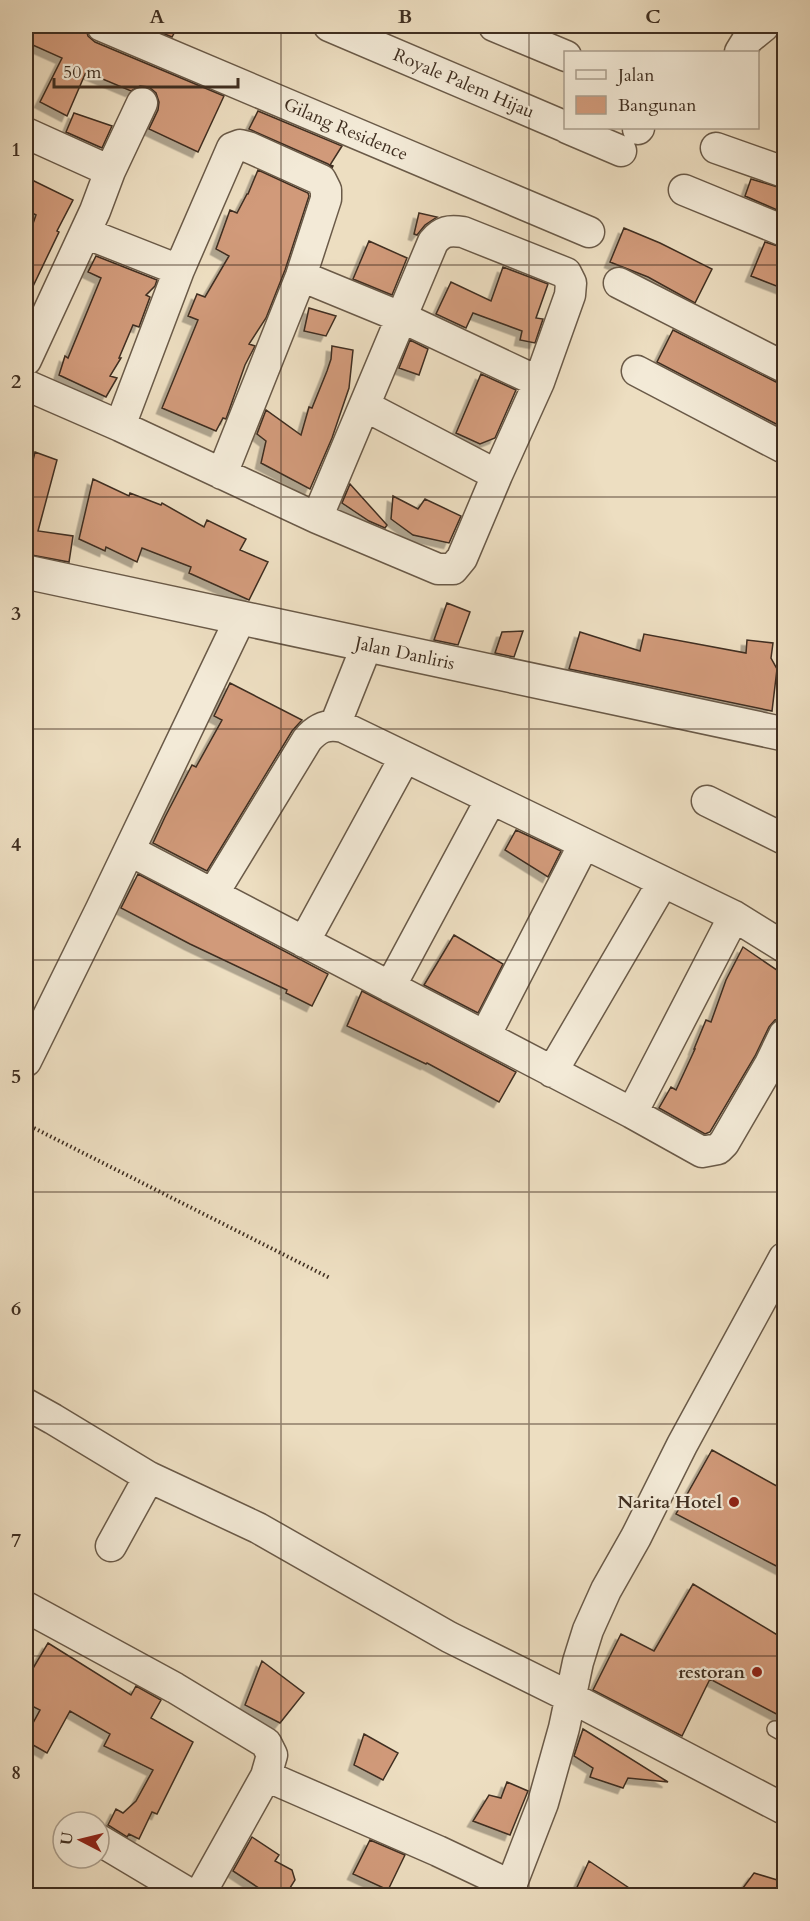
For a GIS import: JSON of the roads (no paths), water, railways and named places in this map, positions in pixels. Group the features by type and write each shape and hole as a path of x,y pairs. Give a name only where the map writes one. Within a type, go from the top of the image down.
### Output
{"street":[{"name":"Gilang Residence","path":"102,26 589,231"},
{"name":"Royale Palem Hijau","path":"329,26 564,126"},
{"path":"494,26 564,55"},
{"path":"741,51 748,39 764,26"},
{"path":"26,360 142,103"},
{"name":"Royale Palem Hijau","path":"581,129 633,136"},
{"path":"26,133 110,171"},
{"path":"120,426 179,270 232,148 240,145 248,147 321,180 325,185 326,199 301,276 222,474"},
{"path":"716,147 784,172"},
{"path":"684,190 784,231"},
{"path":"26,385 317,518 438,569 453,569 462,558 539,382 570,295 571,283 566,273 463,232 452,230 439,236 433,242 317,518"},
{"path":"85,233 179,270"},
{"path":"301,276 403,318 539,382"},
{"path":"619,283 784,366"},
{"path":"638,371 784,448"},
{"path":"365,406 497,475"},
{"name":"Jalan Danliris","path":"26,572 784,734"},
{"path":"26,1061 240,619"},
{"path":"335,725 367,645"},
{"path":"213,894 307,740 315,731 335,725 734,916 784,946"},
{"path":"304,942 405,757"},
{"path":"390,987 491,799"},
{"path":"707,801 784,839"},
{"path":"485,1036 584,844"},
{"path":"140,856 632,1113 702,1152 718,1149 724,1143 777,1068 784,1035"},
{"path":"552,1072 663,882"},
{"path":"632,1113 734,916"},
{"path":"266,1776 438,1851 509,1891 543,1803 588,1630 606,1590 636,1537 682,1445 775,1294 784,1258"},
{"path":"26,1404 149,1477 258,1528 449,1637 570,1697 784,1809"},
{"path":"111,1546 149,1477"},
{"path":"26,1607 175,1688 266,1743 273,1755 266,1776 199,1896"},
{"path":"111,1847 193,1896"}],"place":[{"name":"Narita Hotel","path":"734,1502"},
{"name":"restoran","path":"757,1672"}]}
